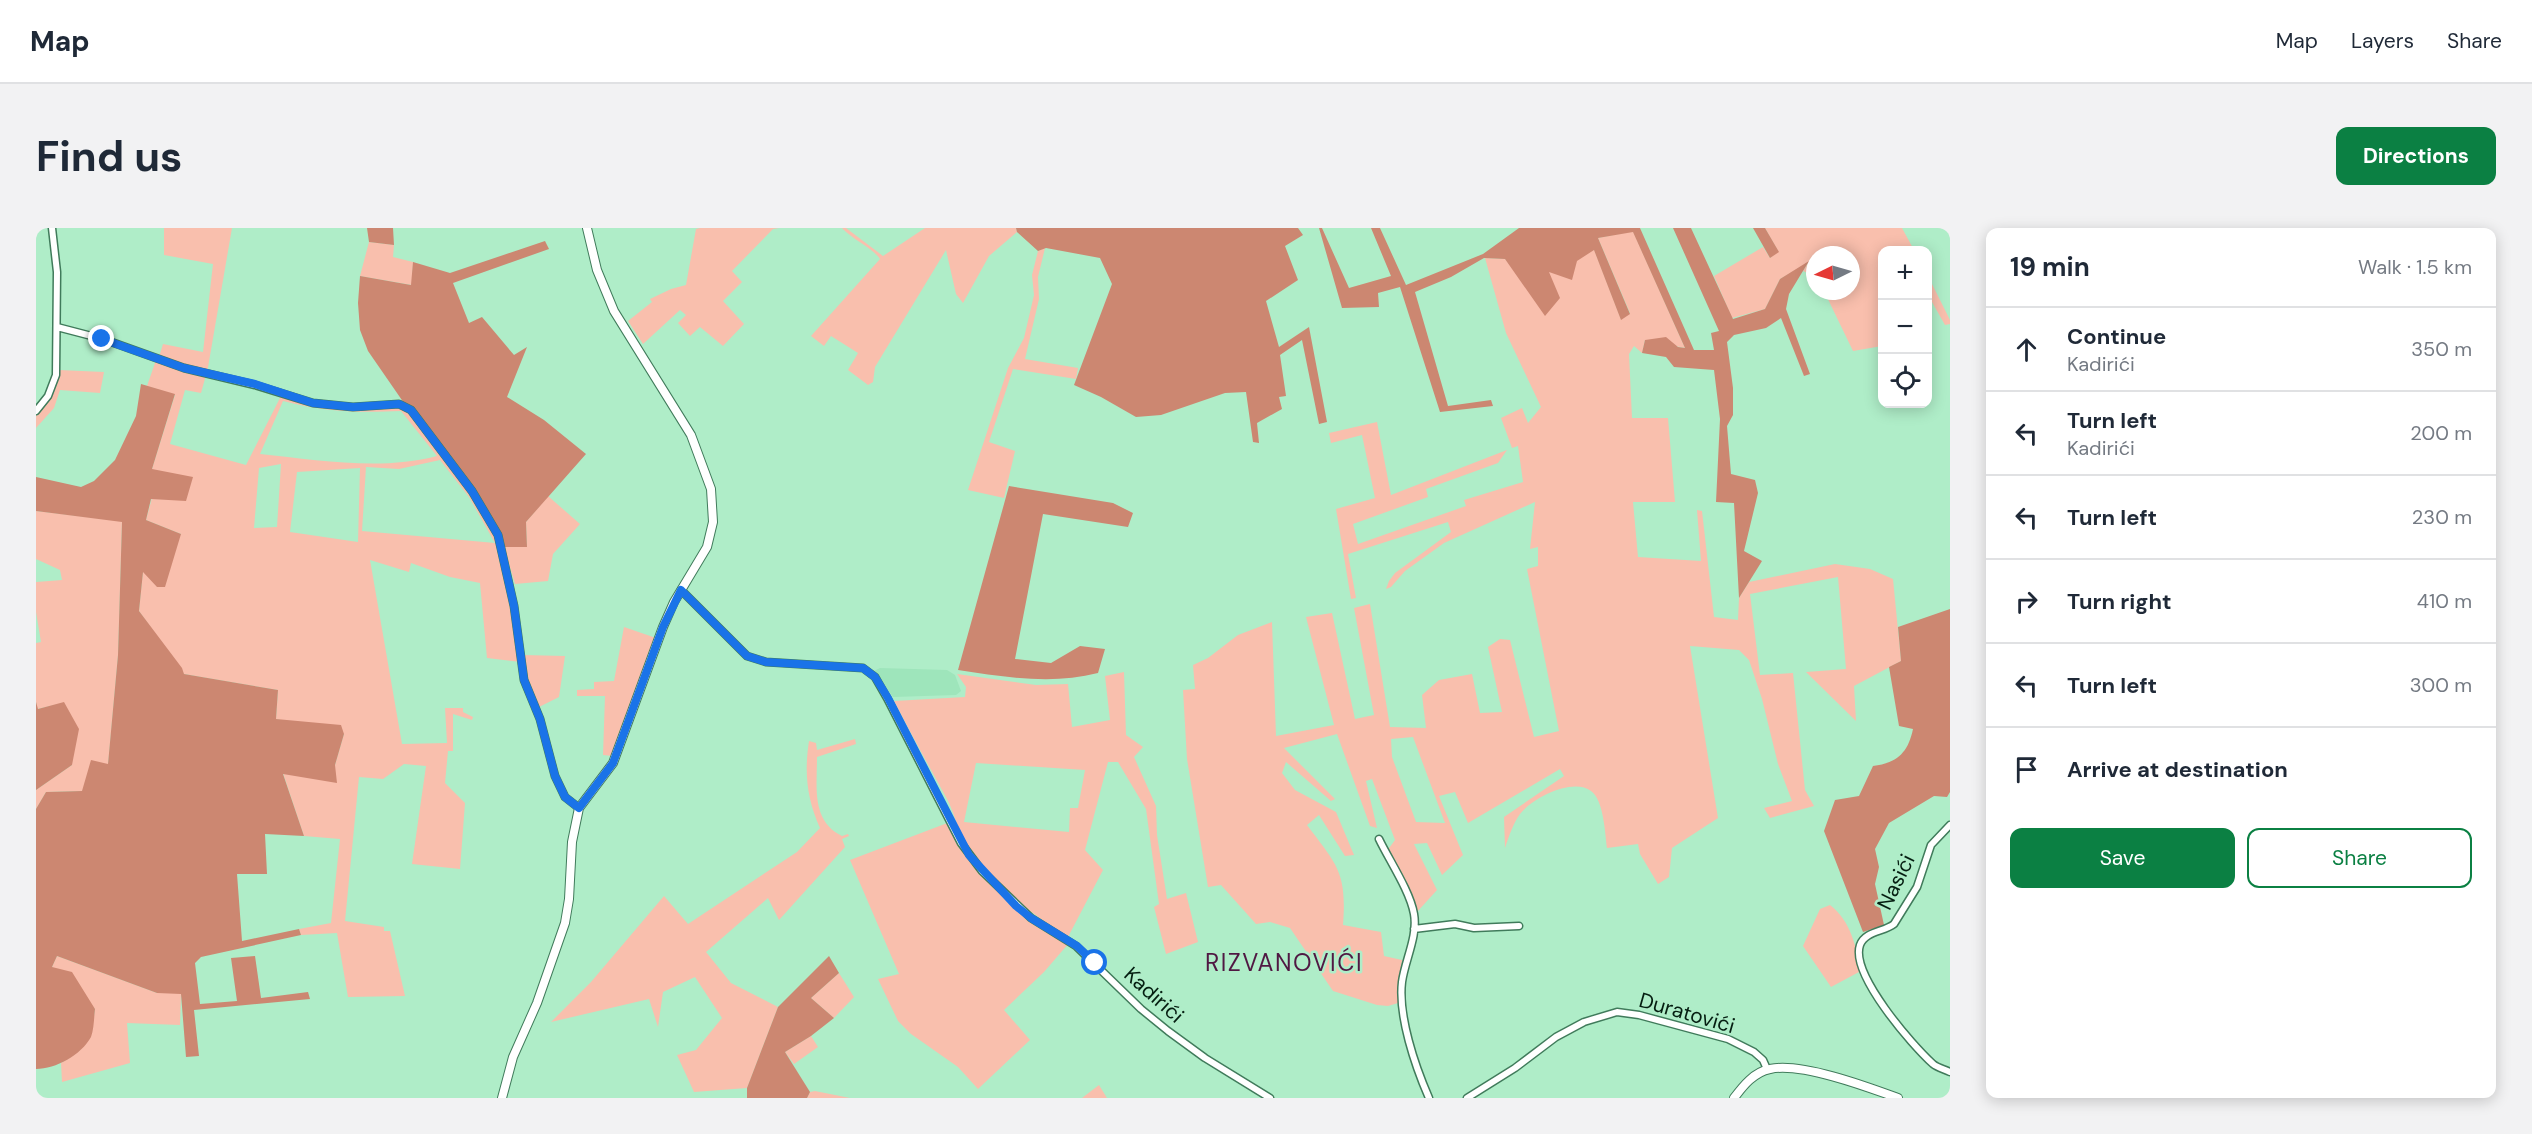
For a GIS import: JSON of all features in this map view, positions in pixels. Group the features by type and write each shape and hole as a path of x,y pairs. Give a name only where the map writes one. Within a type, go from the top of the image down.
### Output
{"street":[{"path":"36,411 54,385 56,375 57,272 52,228"},
{"path":"502,1098 513,1058 537,1003 565,923 569,899 572,842 579,808 613,763 663,627 712,534 714,511 711,489 691,435 608,299 597,270 587,228"},
{"path":"57,327 102,339 184,368 255,384 313,403 353,407 399,404 411,410 472,491 498,535 514,606 524,680 540,719 555,776 565,797 579,808"},
{"name":"Kadirići","path":"681,590 740,651 756,660 817,666 855,666 868,671 875,677 888,698 961,843 982,871 1031,918 1077,946 1141,1009 1168,1031 1205,1058 1270,1098"},
{"name":"Nasići","path":"1950,825 1932,845 1917,887 1894,924 1883,931 1871,934 1861,942 1859,954 1862,968 1896,1023 1934,1064 1950,1072"},
{"path":"1378,839 1412,905 1414,929 1402,980 1402,998 1416,1066 1429,1098"},
{"path":"1414,929 1455,924 1474,928 1519,926"},
{"name":"Duratovići","path":"1467,1098 1515,1068 1556,1037 1584,1022 1617,1012 1639,1015 1728,1039 1754,1052 1763,1060 1767,1069"},
{"path":"1734,1098 1747,1082 1767,1069 1792,1069 1819,1074 1898,1098"}],"shaded area":[{"path":"164,228 232,228 207,373 159,357 163,344 203,352 213,264 164,255"},
{"path":"367,228 393,228 394,245 369,242"},
{"path":"779,228 773,229 732,271 742,282 723,301 744,324 723,346 700,327 690,336 678,323 686,315 680,310 643,344 628,321 652,302 650,299 686,285 696,229"},
{"path":"842,228 846,228 883,256 925,228 1016,228 1017,232 989,256 963,303 956,294 946,250 875,367 873,382 868,385 848,370 858,353 831,336 824,346 811,336 880,259"},
{"path":"1016,228 1298,228 1303,235 1285,246 1298,280 1266,301 1279,347 1309,327 1327,422 1319,424 1302,340 1280,355 1286,396 1279,397 1282,409 1257,423 1259,443 1253,442 1246,392 1225,393 1161,415 1136,417 1074,385 1112,284 1100,258 1046,248 1038,251 1017,232"},
{"path":"1319,228 1322,228 1349,288 1391,276 1371,228 1380,228 1406,285 1483,254 1519,228 1640,228 1694,350 1714,350 1711,333 1719,331 1673,228 1691,228 1733,319 1765,309 1780,279 1806,263 1789,294 1786,309 1810,374 1804,376 1781,318 1766,328 1734,335 1727,342 1733,388 1733,415 1727,426 1731,474 1755,480 1758,493 1744,551 1762,561 1739,598 1734,503 1716,502 1720,419 1714,370 1674,367 1666,357 1642,353 1645,340 1666,337 1678,347 1685,348 1633,232 1598,238 1630,314 1621,320 1594,250 1577,261 1572,280 1549,272 1560,298 1545,316 1505,259 1484,258 1451,277 1415,292 1448,406 1491,400 1493,406 1440,412 1400,287 1378,293 1379,307 1342,308"},
{"path":"1753,228 1765,228 1779,252 1770,258"},
{"path":"1765,228 1902,228 1912,246 1878,246 1878,347 1853,351 1828,300 1860,300 1860,246 1806,246 1806,264 1780,279 1765,309 1732,318 1714,276 1763,247 1770,258 1778,251"},
{"path":"1633,231 1685,348 1645,340 1642,353 1634,346 1629,354 1632,418 1668,418 1675,502 1633,502 1638,557 1701,561 1697,510 1702,511 1714,617 1738,620 1739,598 1749,582 1835,564 1870,569 1893,579 1901,661 1854,686 1856,721 1806,672 1846,669 1838,577 1750,594 1760,675 1793,673 1805,790 1814,806 1770,818 1764,808 1792,801 1778,764 1762,699 1749,660 1739,650 1690,646 1718,818 1672,848 1669,877 1658,884 1640,854 1638,844 1607,848 1599,802 1591,791 1583,787 1574,786 1553,791 1526,808 1511,830 1505,848 1504,817 1564,776 1560,769 1468,823 1455,792 1439,796 1463,855 1442,875 1427,843 1414,844 1437,890 1417,912 1387,851 1395,840 1372,779 1366,781 1377,828 1370,826 1337,734 1284,748 1335,799 1331,801 1286,762 1282,773 1295,790 1336,812 1354,855 1345,856 1319,815 1307,825 1338,870 1343,893 1343,925 1381,932 1384,956 1402,960 1398,1003 1388,1006 1377,1005 1333,991 1290,928 1270,922 1256,924 1221,885 1208,887 1187,759 1183,690 1195,689 1193,665 1208,658 1238,635 1272,622 1276,736 1334,725 1306,617 1332,613 1355,719 1374,715 1354,608 1370,604 1390,727 1426,728 1422,695 1439,680 1472,674 1480,713 1502,712 1488,647 1500,639 1510,640 1534,737 1559,731 1527,569 1538,566 1538,547 1530,549 1535,502 1444,543 1405,571 1391,587 1386,589 1395,573 1451,532 1448,522 1348,554 1356,598 1351,599 1336,509 1375,498 1362,435 1331,443 1329,433 1377,422 1391,495 1507,450 1498,463 1426,489 1428,497 1353,524 1358,544 1466,506 1464,500 1523,482 1518,446 1512,448 1501,418 1522,408 1528,423 1541,407 1506,333 1485,258 1505,259 1513,268 1546,269 1573,262 1594,249 1621,319 1630,313 1598,238","holes":["1413,737 1445,823 1416,822 1392,757 1391,739"]},
{"path":"545,241 549,249 453,283 469,323 482,317 514,355 527,347 507,397 544,420 586,454 526,522 527,547 504,547 476,495 406,406 368,351 360,330 358,303 360,276 411,285 413,262 450,273"},
{"path":"369,242 394,245 393,257 413,262 412,285 360,276"},
{"path":"1045,248 1038,277 1039,299 1025,359 1078,368 1076,379 1013,369 989,442 1015,451 1004,498 968,490 1008,368 1024,338 1034,295 1032,275 1038,251"},
{"path":"1932,284 1950,320 1950,324 1945,325 1932,302"},
{"path":"156,360 206,375 201,393 185,390 170,444 246,465 282,394 315,404 406,406 445,455 502,542 521,662 487,658 480,583 450,577 411,563 409,572 370,560 402,744 447,743 445,708 463,708 463,712 473,717 472,720 453,714 453,751 448,751 445,783 465,803 460,869 412,864 426,766 404,764 383,779 359,777 345,921 384,927 384,931 390,931 405,996 348,997 337,933 301,935 299,929 331,923 340,839 304,836 283,773 335,765 344,734 276,719 278,690 184,674 139,611 143,571 181,534 146,520 152,498 152,469 175,395 147,386","holes":["283,401 342,411 401,411 437,456 372,464 260,454","440,460 469,497 495,543 362,531 366,467 399,469","281,464 277,527 254,528 259,468","360,468 358,542 290,532 297,472"]},
{"path":"59,370 104,372 100,393 60,390 54,408 36,428 36,416 52,395"},
{"path":"141,384 175,394 152,469 193,477 186,501 151,499 146,520 181,534 165,587 157,587 143,572 139,611 182,668 184,674 278,690 276,719 341,725 344,734 335,765 337,783 283,774 304,836 265,834 267,874 237,874 242,941 299,929 301,935 201,957 195,963 200,1004 237,1001 231,958 255,956 261,998 308,992 310,999 194,1010 199,1056 186,1057 181,994 157,993 57,956 52,967 72,972 95,1009 93,1030 87,1044 67,1060 52,1067 36,1069 36,809 46,792 82,791 91,760 108,764 118,655 122,522 36,511 36,477 81,487 94,481 115,460 136,416"},
{"path":"1009,486 1113,503 1133,513 1128,527 1043,514 1015,659 1051,663 1080,646 1105,649 1098,673 1081,677 1046,679 958,670"},
{"path":"548,496 580,524 553,554 548,581 515,584 504,547 527,547 526,522"},
{"path":"36,511 122,521 118,655 108,765 82,791 46,792 36,809 36,790 72,765 64,703 37,709 36,702 36,643 41,642 36,612 36,582 62,580 60,570 36,559"},
{"path":"1950,609 1950,792 1947,797 1934,796 1889,823 1875,849 1879,867 1875,884 1884,925 1863,932 1824,831 1835,800 1859,796 1873,766 1895,759 1904,750 1911,737 1913,729 1899,726 1889,667 1901,661 1898,627"},
{"path":"624,627 656,638 613,756 603,755 605,696 577,696 577,690 594,689 594,682 614,681"},
{"path":"523,655 565,656 559,697 539,707 527,680"},
{"path":"880,668 947,670 955,675 961,691 956,695 893,697 874,671"},
{"path":"1124,672 1126,735 1143,747 1134,757 1156,806 1157,835 1167,899 1186,893 1198,942 1166,954 1154,907 1159,904 1146,809 1118,762 1108,762 1085,850 1103,870 1068,937 1010,895 975,856 962,836 947,799 894,701 965,697 966,687 957,674 1036,685 1068,684 1072,727 1110,720 1105,676","holes":["976,763 1085,770 1078,808 1070,808 1069,832 964,822"]},
{"path":"36,702 38,709 64,702 79,729 72,765 36,790"},
{"path":"855,739 856,744 817,757 817,791 820,812 832,830 842,836 848,834 849,836 842,839 845,847 779,920 768,898 706,952 731,983 778,1007 747,1088 694,1092 677,1055 696,1050 722,1018 695,977 663,992 658,1027 649,999 551,1022 591,982 664,896 688,924 797,852 820,828 812,807 808,786 809,741 816,743 817,750"},
{"path":"950,822 987,880 1027,918 1069,943 1044,972 1004,1010 1030,1040 978,1089 958,1067 911,1034 898,1021 878,979 899,974 850,860"},
{"path":"1830,905 1843,918 1852,935 1859,972 1831,987 1803,946 1820,909"},
{"path":"57,956 157,993 181,993 180,1025 127,1023 130,1063 62,1082 61,1063 83,1047 87,1041 95,1009 52,967"},
{"path":"829,956 839,973 811,998 834,1018 785,1052 810,1092 807,1098 747,1098 747,1088 778,1007"},
{"path":"839,973 854,997 834,1018 811,998"},
{"path":"811,1036 818,1047 794,1064 785,1052"},
{"path":"1099,1085 1107,1098 1082,1098"},
{"path":"810,1092 850,1098 807,1098"}],"district":[{"name":"RIZVANOVIĆI","path":"1284,962"}],"route":[{"path":"102,339 184,368 255,384 313,403 353,407 399,404 411,410 472,491 498,535 514,606 522,674 540,719 555,776 565,797 576,808 579,808 613,763 663,627 681,590 747,656 766,662 855,666 863,668 875,677 969,855 1016,906 1046,928 1077,946 1095,963"}]}
